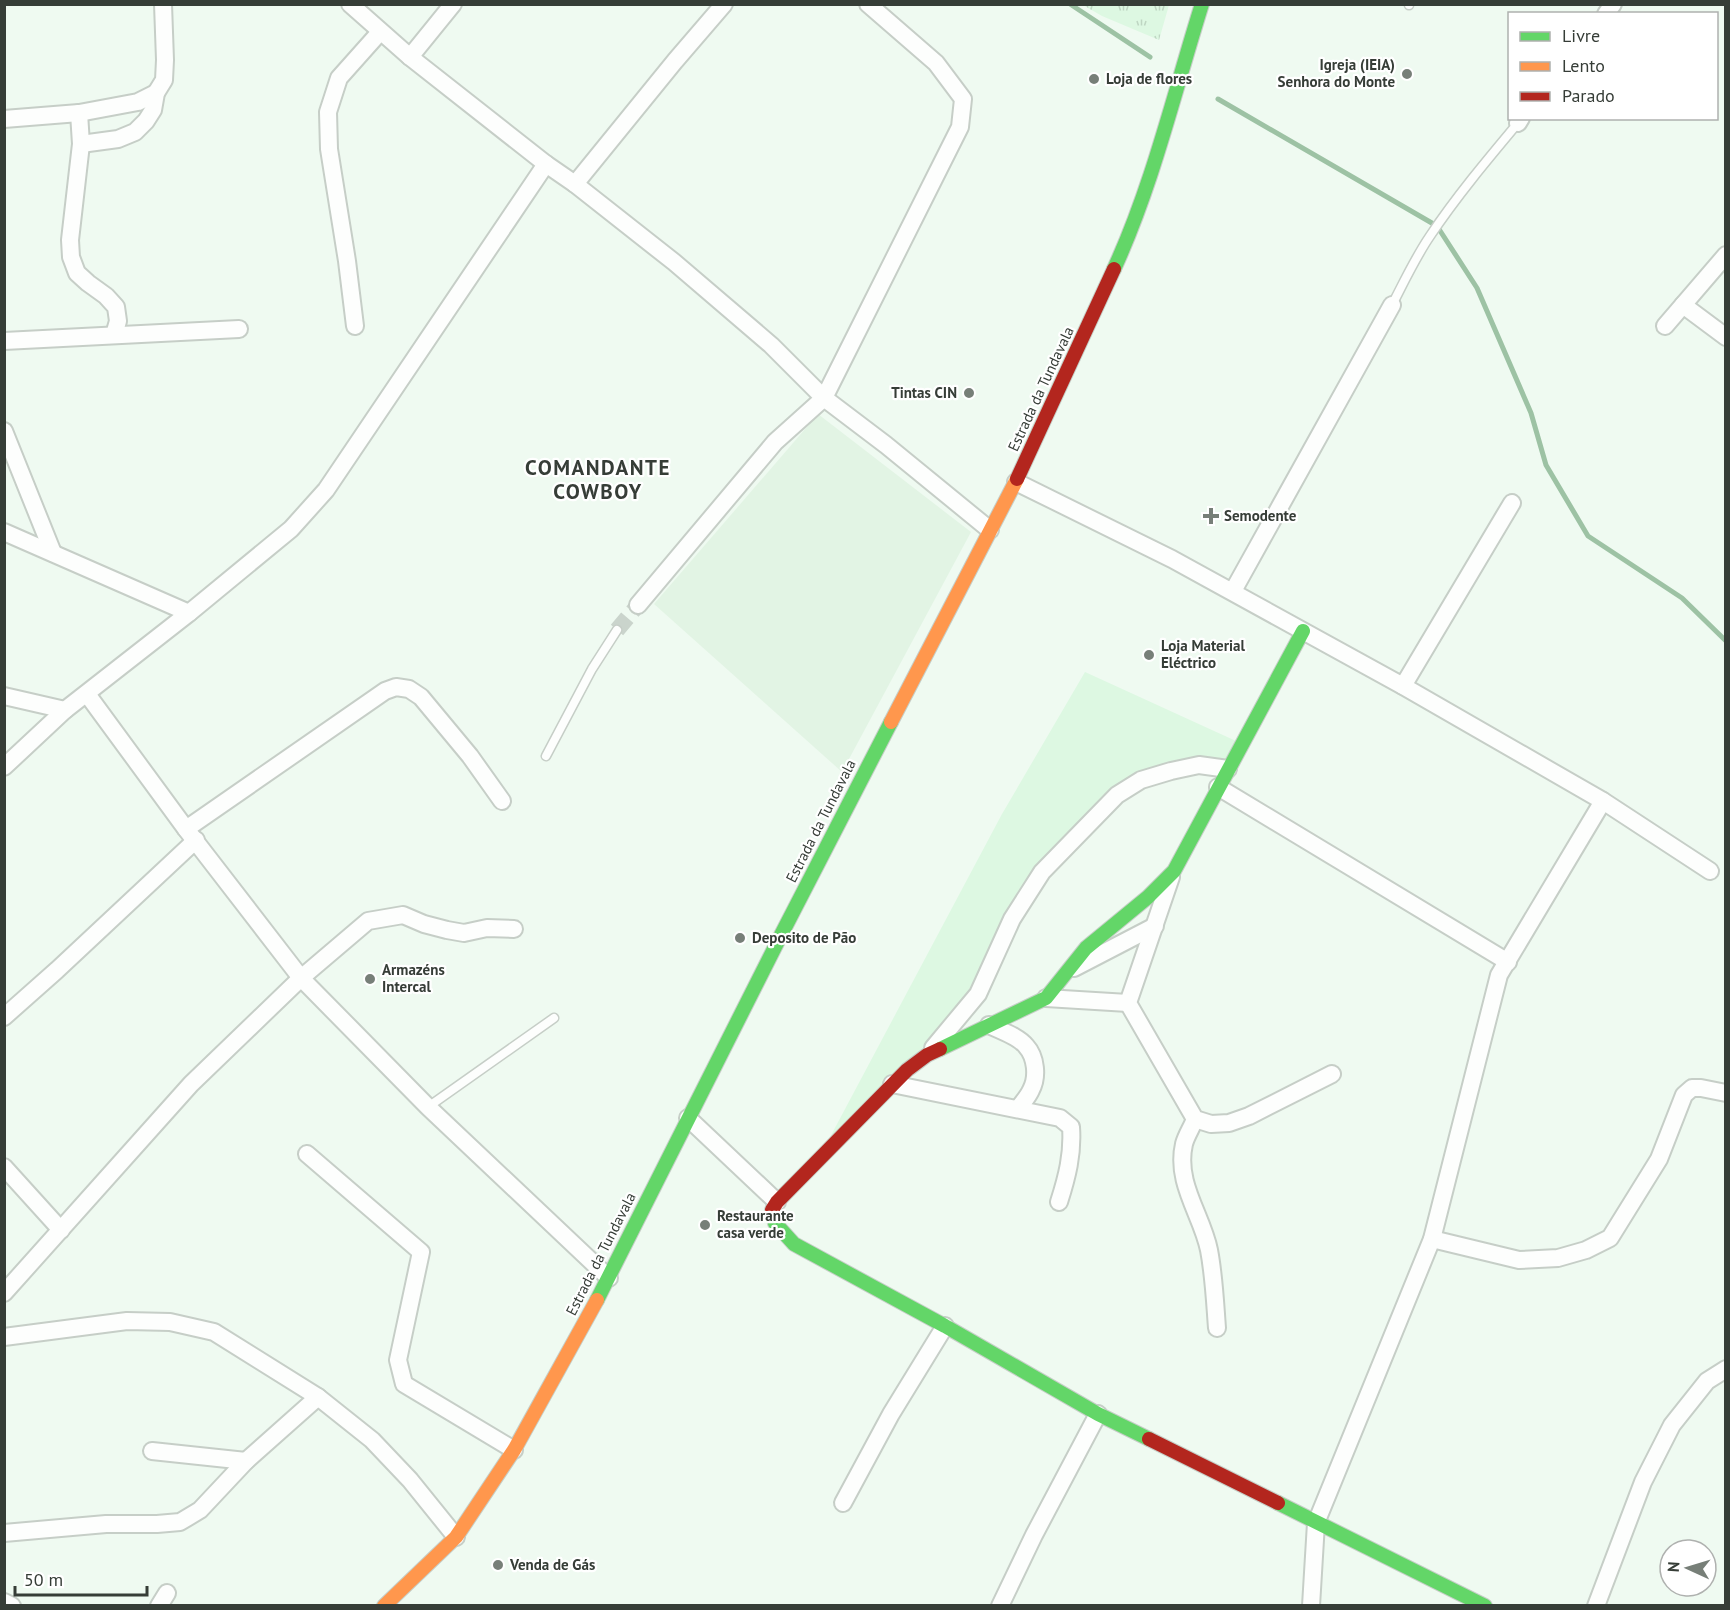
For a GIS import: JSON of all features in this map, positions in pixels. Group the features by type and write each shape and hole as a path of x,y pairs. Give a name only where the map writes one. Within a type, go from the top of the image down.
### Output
{"main road":[{"name":"Estrada da Tundavala","path":"384,1605 456,1538 514,1450 609,1278 688,1118 990,530 1017,482 1131,231 1159,148 1202,4"},
{"path":"1303,631 1174,871 1148,897 1086,948 1046,998 927,1055 907,1070 777,1202 772,1210 775,1222 794,1244 945,1326 1098,1414 1485,1605"}],"street":[{"path":"81,144 118,139 135,132 153,110 156,93 164,80 164,4"},
{"path":"350,4 410,57 674,262 762,337 824,398 886,445 990,530"},
{"path":"410,57 453,4"},
{"path":"575,184 724,4"},
{"path":"638,604 775,442 824,398 960,127 963,99 936,63 868,4"},
{"path":"355,326 329,149 328,112 339,78 380,32"},
{"path":"4,119 79,113 138,102 156,93"},
{"path":"79,113 81,144 70,240 71,257 77,273 116,307 118,321 114,335"},
{"path":"4,766 65,710 291,530 326,490 546,164"},
{"path":"1665,326 1725,255"},
{"path":"1233,591 1392,305"},
{"path":"1683,305 1725,337"},
{"path":"4,341 239,329"},
{"path":"4,431 53,553"},
{"path":"1017,482 1233,591 1403,686 1603,801 1710,871"},
{"path":"1403,686 1512,503"},
{"path":"4,532 189,613"},
{"path":"4,1017 57,970 191,835 385,691 396,687 409,689 421,697 470,756 502,801"},
{"path":"87,694 301,978 428,1107 609,1278"},
{"path":"4,696 65,710"},
{"path":"927,1055 978,994 1012,919 1042,872 1117,795 1141,780 1171,771 1199,765 1227,769"},
{"path":"1218,787 1508,962"},
{"path":"1311,1605 1316,1523 1432,1239 1499,975 1603,801"},
{"path":"1174,871 1128,1003 1195,1119 1211,1124 1229,1123 1249,1116 1332,1074"},
{"path":"4,1293 191,1084 301,978 368,921 403,915 424,924 456,932 464,933 488,928 514,929"},
{"path":"1066,973 1155,926"},
{"path":"1046,998 1128,1003"},
{"path":"989,1025 1026,1045 1034,1060 1036,1072 1032,1089 1018,1109"},
{"path":"892,1084 1060,1118 1071,1127 1072,1142 1069,1168 1059,1202"},
{"path":"1432,1239 1519,1260 1558,1258 1587,1250 1610,1238 1659,1159 1684,1095 1692,1089 1701,1088 1725,1093"},
{"path":"688,1118 777,1202"},
{"path":"1195,1119 1184,1143 1183,1174 1188,1195 1209,1251 1217,1328"},
{"path":"307,1154 421,1252 398,1360 404,1384 514,1450"},
{"path":"4,1167 61,1230"},
{"path":"4,1337 127,1321 170,1322 213,1332 318,1397 372,1440 410,1480 456,1538"},
{"path":"843,1503 891,1414 945,1326"},
{"path":"1596,1605 1643,1482 1672,1425 1707,1381 1725,1369"},
{"path":"4,1533 106,1524 180,1522 200,1510 246,1461 318,1397"},
{"path":"1000,1605 1098,1414"},
{"path":"152,1451 246,1461"},
{"path":"4,1602 12,1605"}],"lane":[{"path":"1392,305 1430,237 1478,171 1520,121"},
{"path":"546,756 592,669 617,630"},
{"path":"428,1107 554,1018"}],"shaded area":[{"path":"818,414 971,532 842,772 654,604"}],"green space":[{"path":"1083,5 1169,5 1159,40 1102,16"},
{"path":"1085,672 1236,741 1227,761 1172,762 1106,793 1071,832 982,974 947,1021 913,1058 828,1141 1002,814"}],"waterway":[{"path":"1070,4 1150,57"},
{"path":"1218,99 1437,226 1477,288 1531,413 1546,465 1588,536 1682,598 1726,641"}],"tunnel":[{"path":"617,630 638,605"}],"traffic: fast":[{"path":"1114,269 1152,171 1202,4"},
{"path":"940,1049 1046,998 1086,948 1148,897 1174,871 1303,631"},
{"path":"597,1300 891,722"},
{"path":"773,1216 775,1223 794,1244 945,1326 1098,1414 1149,1439"},
{"path":"1278,1503 1485,1606"}],"traffic: slow":[{"path":"891,722 1017,479"},
{"path":"384,1606 456,1537 514,1450 597,1300"}],"traffic: jam":[{"path":"1017,479 1114,269"},
{"path":"773,1216 772,1210 777,1202 907,1070 927,1055 940,1049"},
{"path":"1149,1439 1278,1503"}],"place":[{"name":"Igreja (IEIA) Senhora do Monte","path":"1407,74"},
{"name":"Loja de flores","path":"1094,79"},
{"name":"Tintas CIN","path":"969,393"},
{"name":"Semodente","path":"1211,516"},
{"name":"Loja Material Eléctrico","path":"1149,655"},
{"name":"Deposito de Pão","path":"740,938"},
{"name":"Armazéns Intercal","path":"370,979"},
{"name":"Restaurante casa verde","path":"705,1225"},
{"name":"Venda de Gás","path":"498,1565"}],"district":[{"name":"COMANDANTE COWBOY","path":"598,480"}]}
